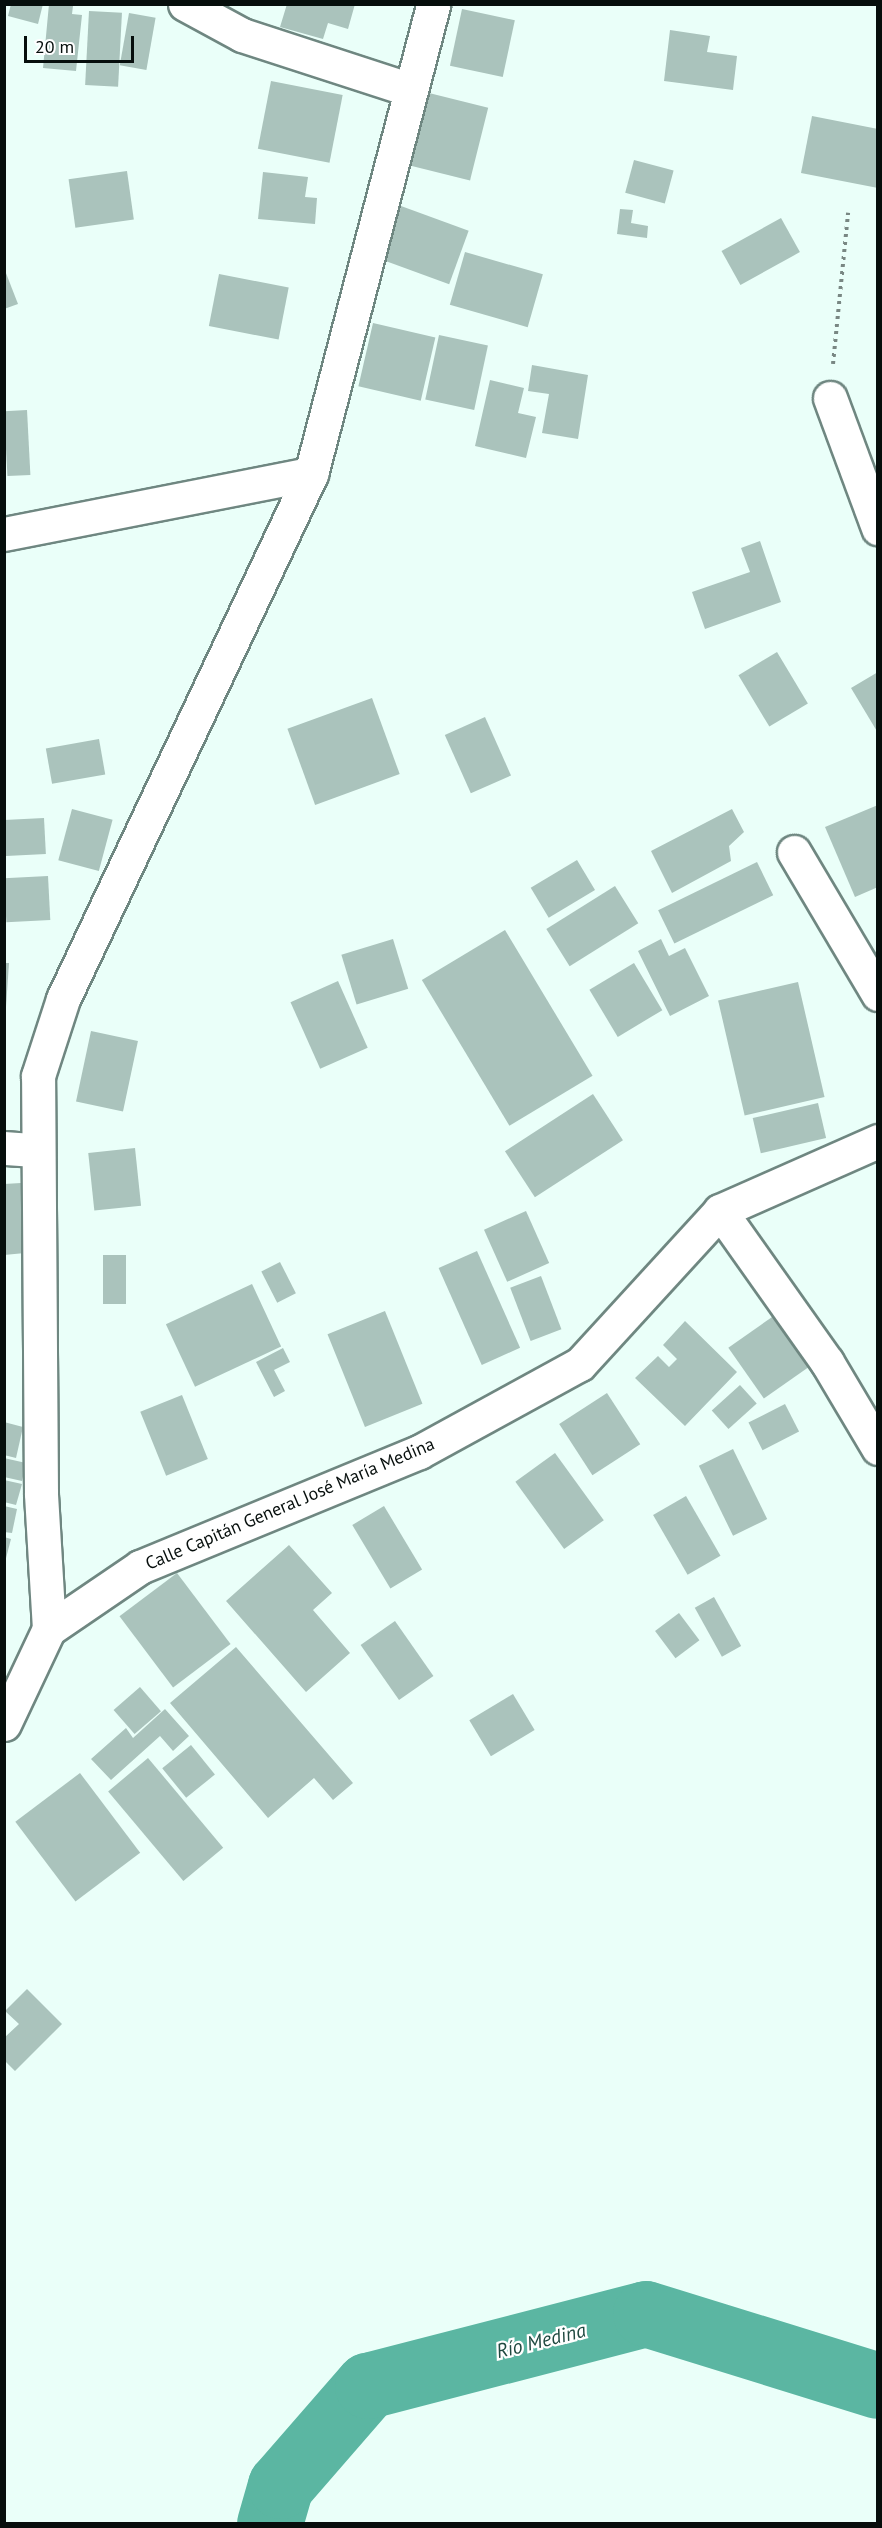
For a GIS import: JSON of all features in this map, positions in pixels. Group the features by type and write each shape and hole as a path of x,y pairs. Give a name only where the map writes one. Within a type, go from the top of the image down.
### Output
{"street":[{"path":"185,4 242,35 408,89"},
{"path":"4,1724 49,1629 20,1149 38,1076 63,999 311,474 408,89 433,4"},
{"path":"830,398 878,528"},
{"path":"4,534 311,474"},
{"path":"794,852 878,994"},
{"name":"Calle Capitán General José María Medina","path":"49,1629 140,1567 418,1452 580,1364 720,1211 878,1141"},
{"path":"720,1211 827,1362 878,1448"}],"path":[{"path":"830,398 848,213"}],"building":[{"path":"11,4 43,4 38,24 8,16"},
{"path":"49,4 73,6 72,14 82,15 76,71 43,68"},
{"path":"287,4 355,4 348,29 328,23 323,39 280,27"},
{"path":"462,9 515,20 503,77 450,66"},
{"path":"89,11 122,13 118,87 85,85"},
{"path":"129,13 156,18 146,70 120,65"},
{"path":"670,30 710,36 707,52 737,56 733,90 664,81"},
{"path":"271,81 343,95 329,163 258,149"},
{"path":"429,93 488,108 470,181 411,166"},
{"path":"812,116 878,129 878,188 801,173"},
{"path":"634,160 674,171 665,203 625,193"},
{"path":"127,171 134,220 75,228 69,179"},
{"path":"263,172 308,177 305,197 317,198 315,224 258,219"},
{"path":"401,206 469,231 449,284 382,260"},
{"path":"620,209 633,210 631,223 648,226 647,238 617,234"},
{"path":"781,218 800,252 740,285 722,251"},
{"path":"465,252 543,274 528,327 450,305"},
{"path":"4,268 18,304 4,309"},
{"path":"219,274 289,288 279,340 209,326"},
{"path":"373,323 435,337 421,401 358,386"},
{"path":"439,335 488,345 474,410 425,400"},
{"path":"532,365 588,375 578,439 542,433 549,394 528,391"},
{"path":"490,380 524,388 518,413 536,417 526,458 475,446"},
{"path":"27,410 30,475 7,476 4,411"},
{"path":"760,541 781,602 705,629 692,592 750,572 741,548"},
{"path":"777,652 808,703 769,727 738,675"},
{"path":"878,672 878,733 851,688"},
{"path":"372,698 400,774 315,805 287,729"},
{"path":"485,717 511,775 471,793 445,735"},
{"path":"99,739 105,774 52,784 46,748"},
{"path":"878,805 878,887 855,897 825,827"},
{"path":"72,809 113,820 99,871 58,860"},
{"path":"732,809 744,832 729,846 731,861 672,893 651,851"},
{"path":"44,818 46,854 6,856 4,820"},
{"path":"577,860 595,890 549,918 531,888"},
{"path":"757,862 773,895 674,943 658,910"},
{"path":"48,876 50,920 6,922 4,878"},
{"path":"615,886 638,923 570,966 546,929"},
{"path":"505,930 593,1076 509,1126 422,980"},
{"path":"393,939 408,989 357,1005 341,955"},
{"path":"661,939 669,956 685,948 709,996 670,1016 638,951"},
{"path":"5,963 9,963 6,1007 5,1007"},
{"path":"634,963 662,1010 618,1037 589,990"},
{"path":"338,981 368,1048 320,1069 290,1002"},
{"path":"798,982 825,1097 745,1115 718,1000"},
{"path":"91,1031 138,1041 123,1111 76,1101"},
{"path":"593,1094 623,1140 535,1197 505,1151"},
{"path":"818,1103 826,1138 761,1153 753,1118"},
{"path":"135,1148 141,1206 94,1211 88,1153"},
{"path":"21,1183 25,1253 4,1255 4,1184"},
{"path":"526,1211 549,1263 507,1282 484,1230"},
{"path":"477,1251 520,1348 482,1365 439,1268"},
{"path":"103,1255 126,1255 126,1304 103,1304"},
{"path":"280,1262 296,1293 277,1303 261,1272"},
{"path":"541,1276 561,1329 531,1341 510,1288"},
{"path":"252,1284 281,1347 195,1387 166,1324"},
{"path":"385,1311 422,1404 365,1427 328,1334"},
{"path":"775,1315 811,1366 764,1398 728,1348"},
{"path":"685,1321 737,1372 685,1426 635,1378 658,1356 669,1367 677,1359 663,1345"},
{"path":"283,1348 290,1362 274,1370 285,1391 274,1397 256,1362"},
{"path":"740,1385 757,1404 728,1429 712,1410"},
{"path":"607,1393 640,1444 592,1475 559,1424"},
{"path":"182,1395 208,1459 166,1476 140,1412"},
{"path":"785,1404 799,1432 763,1450 748,1423"},
{"path":"4,1422 23,1427 16,1458 4,1455"},
{"path":"733,1449 767,1519 733,1536 699,1466"},
{"path":"555,1453 604,1520 564,1549 515,1482"},
{"path":"4,1458 26,1463 22,1481 4,1477"},
{"path":"4,1480 22,1484 16,1505 4,1502"},
{"path":"686,1496 720,1556 688,1575 653,1515"},
{"path":"4,1506 17,1509 12,1533 4,1532"},
{"path":"384,1506 422,1569 390,1588 352,1525"},
{"path":"4,1537 11,1539 5,1562 4,1562"},
{"path":"289,1545 332,1593 313,1610 350,1653 306,1692 226,1601"},
{"path":"177,1573 231,1644 173,1687 119,1616"},
{"path":"714,1597 741,1646 722,1657 695,1608"},
{"path":"679,1613 699,1640 676,1658 655,1631"},
{"path":"395,1621 433,1676 399,1700 361,1645"},
{"path":"236,1647 353,1783 333,1800 314,1778 268,1818 170,1703"},
{"path":"140,1687 161,1711 135,1734 114,1710"},
{"path":"513,1694 535,1730 491,1756 469,1720"},
{"path":"165,1709 189,1736 173,1751 160,1736 111,1780 91,1759 126,1728 133,1738"},
{"path":"191,1745 215,1775 186,1798 162,1768"},
{"path":"148,1758 223,1848 183,1881 108,1791"},
{"path":"80,1773 140,1853 75,1902 15,1822"},
{"path":"27,1989 62,2024 15,2071 4,2060 4,2038 19,2024 5,2011"}],"waterway":[{"name":"Río Medina","path":"270,2524 281,2486 368,2386 646,2314 878,2386"}]}
